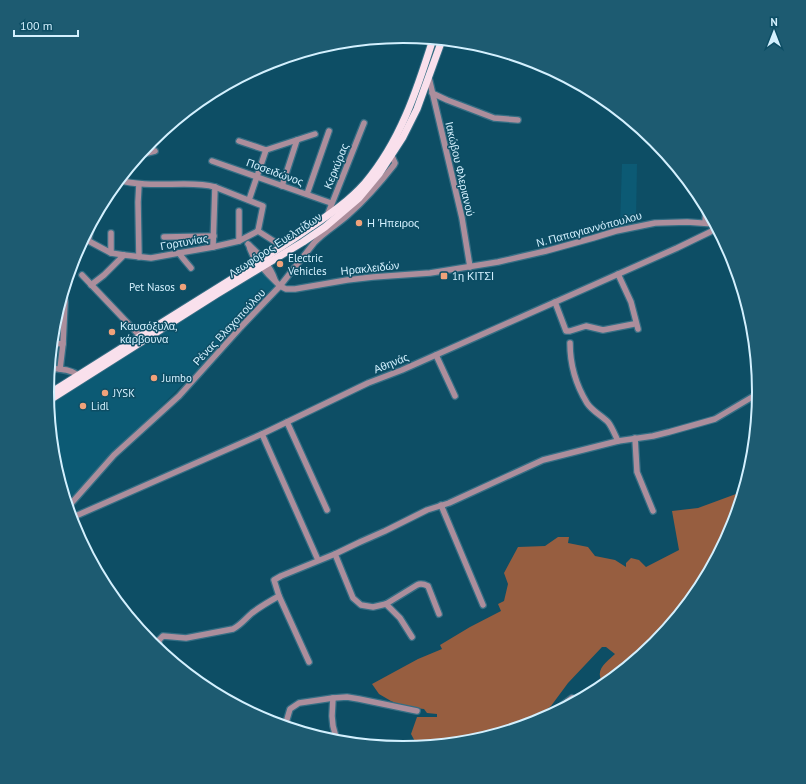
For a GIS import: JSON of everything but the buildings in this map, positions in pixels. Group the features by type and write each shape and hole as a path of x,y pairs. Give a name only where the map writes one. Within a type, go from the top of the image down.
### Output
{"main road":[{"name":"Λεωφόρος Ευελπίδων","path":"54,397 262,263 350,198 377,167 403,122 410,107 431,44"},
{"name":"Λεωφόρος Ευελπίδων","path":"54,390 140,336 262,263 314,234 345,211 369,187 404,137 417,109 440,45"}],"street":[{"name":"Ιακώβου Φλεριανού","path":"428,77 462,218 470,267"},
{"path":"432,93 494,118 518,120"},
{"name":"Κερκύρας","path":"327,216 364,124"},
{"path":"307,194 329,131"},
{"path":"239,141 266,150 315,134"},
{"path":"282,186 297,140"},
{"path":"250,200 266,150"},
{"path":"149,152 155,151"},
{"name":"Ρένας Βλαχοπούλου","path":"72,502 114,455 179,396 317,239 347,216 364,200 396,163 392,156"},
{"name":"Ποσειδώνος","path":"212,161 331,203"},
{"path":"125,181 139,184 209,185 250,200 263,206 258,231 284,247"},
{"path":"139,184 139,257"},
{"path":"213,247 215,187"},
{"path":"239,211 242,240 253,248 262,263 272,271 278,284"},
{"path":"705,219 705,223"},
{"name":"Ν. Παπαγιαννόπουλου","path":"470,267 546,251 641,225 662,222 705,223"},
{"name":"Γορτυνίας","path":"89,241 97,246 124,256 151,258 213,247 242,240 258,231"},
{"name":"Αθηνάς","path":"77,515 262,434 368,383 436,355 677,248 712,231"},
{"path":"111,233 111,252"},
{"path":"164,237 214,236"},
{"path":"179,253 191,268"},
{"path":"91,285 104,276 124,256"},
{"name":"Ηρακλειδών","path":"278,284 286,288 295,289 347,280 430,273 470,267"},
{"path":"618,274 631,302 638,329"},
{"path":"82,275 140,336"},
{"path":"555,302 566,331 586,326 603,330 634,324"},
{"path":"60,369 65,308"},
{"path":"57,343 63,344"},
{"path":"570,343 574,372 578,385 587,403 608,422 618,441"},
{"path":"436,355 455,396"},
{"path":"55,369 74,371 78,375"},
{"path":"309,662 279,596 274,580 335,554 427,510 449,503 543,460 618,441 669,432 715,419 752,397"},
{"path":"287,422 327,510"},
{"path":"262,434 318,560"},
{"path":"635,438 637,472 653,511"},
{"path":"441,505 483,605"},
{"path":"335,554 353,598 361,605 373,607 386,604 420,584 424,584 428,586 439,614"},
{"path":"159,642 162,636 186,638 233,629 240,626 251,614 266,603 279,596"},
{"path":"386,604 400,618 412,638"},
{"path":"286,720 290,709 299,703 333,698 347,697 417,711"},
{"path":"333,698 332,721 335,734"}],"shaded area":[{"path":"622,164 637,164 636,219 620,225"},
{"path":"261,268 280,286 71,497 66,482 57,438 54,402"},
{"path":"736,494 725,526 716,546 705,567 680,604 650,639 601,679 601,669 615,654 606,647 602,647 568,683 551,706 546,710 493,729 449,738 414,740 411,734 417,717 437,717 437,714 427,713 424,709 405,707 391,701 379,694 372,684 418,659 442,649 440,645 501,611 498,604 504,601 508,584 504,573 518,547 545,546 558,537 569,537 568,543 588,547 595,556 615,560 626,567 626,563 631,558 639,560 646,567 679,550 672,511 698,508"}],"place":[{"name":"Η Ήπειρος","path":"359,223"},
{"name":"Electric Vehicles","path":"280,264"},
{"name":"1η ΚΙΤΣΙ","path":"444,276"},
{"name":"Pet Nasos","path":"183,287"},
{"name":"Καυσόξυλα, κάρβουνα","path":"112,332"},
{"name":"Jumbo","path":"154,378"},
{"name":"JYSK","path":"105,393"},
{"name":"Lidl","path":"83,406"}]}
